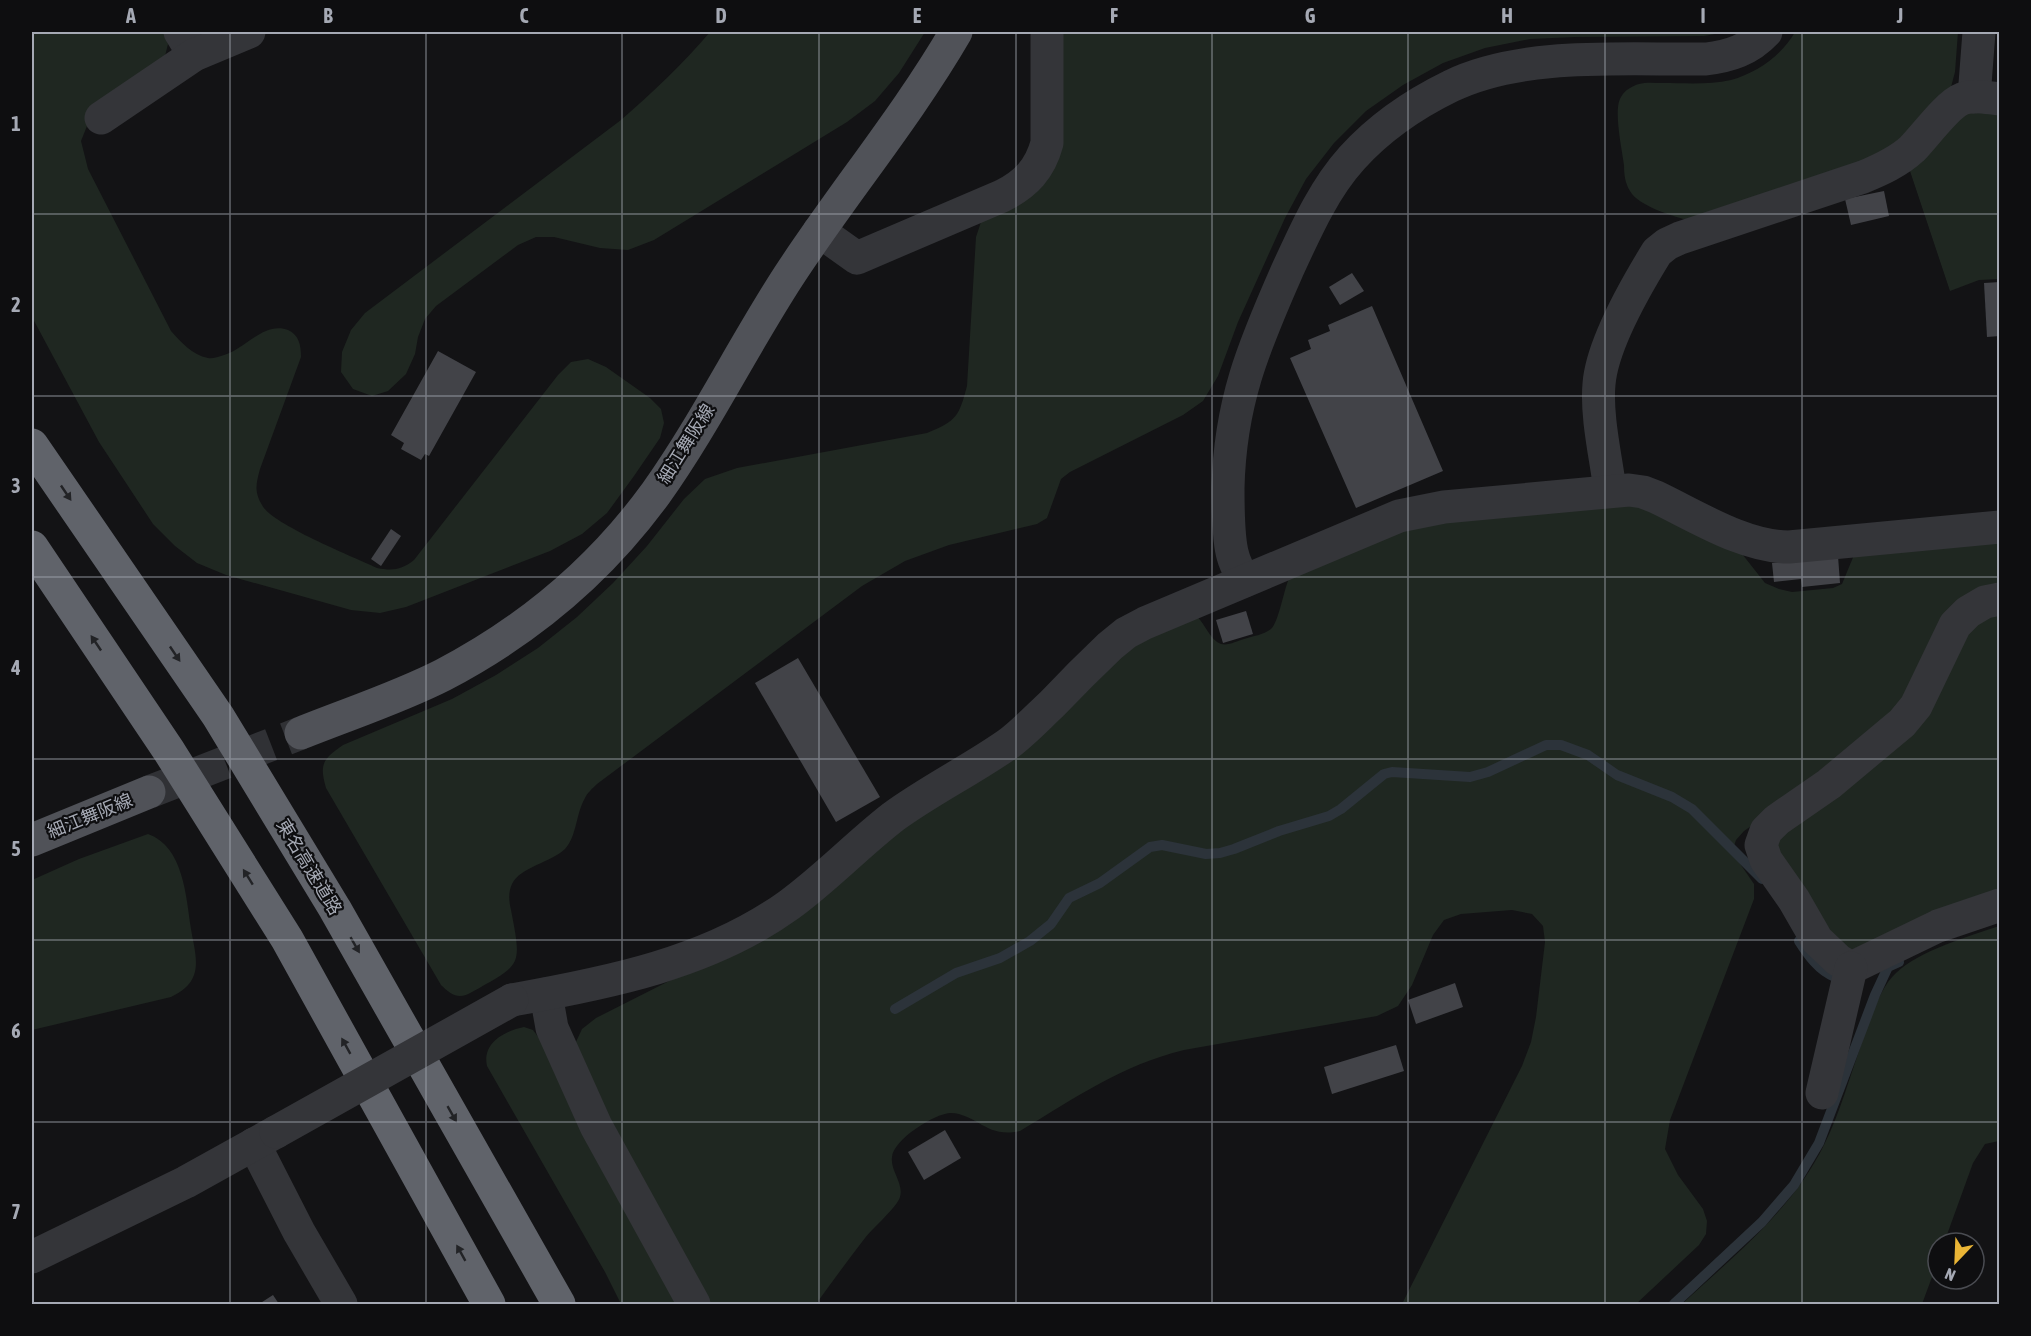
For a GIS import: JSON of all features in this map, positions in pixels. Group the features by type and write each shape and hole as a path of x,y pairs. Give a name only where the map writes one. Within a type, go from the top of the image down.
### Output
{"highway":[{"name":"東名高速道路","path":"32,445 218,716 335,909 559,1305"},
{"path":"32,547 169,751 287,939 489,1305"}],"main road":[{"name":"細江舞阪線","path":"301,733 441,676 482,653 522,627 595,565 627,530 656,492 788,277 956,32"},
{"name":"細江舞阪線","path":"32,840 149,792"}],"street":[{"path":"100,118 187,43 249,32"},
{"path":"819,231 857,258 1002,196 1026,181 1036,170 1047,143 1047,32"},
{"path":"1244,581 1232,554 1228,501 1232,432 1239,397 1260,332 1306,229 1326,192 1352,158 1382,129 1415,104 1453,85 1492,71 1533,63 1575,60 1725,57 1743,51 1766,32"},
{"path":"1610,490 1600,410 1599,385 1603,361 1612,337 1657,252 1680,238 1863,177 1887,166 1910,151 1953,105 1962,98 1983,92 1979,32"},
{"path":"32,1257 186,1182 512,1000 595,985 632,975 699,952 753,927 787,907 819,883 894,817 1010,742 1126,633 1377,524 1421,510 1610,490 1629,490 1643,492 1744,539 1774,547 2000,527"},
{"path":"1851,968 1817,940 1794,900 1766,860 1761,846 1766,831 1777,820 1829,784 1902,723 1916,706 1954,625 1968,612 1985,602 2000,599"},
{"path":"1851,968 1938,926 2000,905"},
{"path":"1822,1093 1851,968"},
{"path":"546,994 552,1028 596,1126 694,1305"},
{"path":"265,1138 299,1232 341,1305"}],"shaded area":[{"path":"32,32 164,32 168,44 165,56 91,116 81,141 88,169 171,331 183,344 197,354 211,358 229,353 262,333 279,328 288,330 299,341 301,357 258,479 258,496 269,513 296,530 377,568 401,568 414,560 558,375 571,362 588,359 606,367 650,398 661,409 664,423 660,438 607,513 582,534 550,551 406,607 380,613 351,610 226,575 197,563 175,546 153,524 99,442 32,317"},
{"path":"710,32 925,32 899,73 875,101 847,122 654,240 628,250 600,248 554,237 536,237 518,245 436,306 425,319 415,354 406,374 388,391 372,396 353,389 341,372 342,352 351,330 365,313 621,120 667,78"},
{"path":"1058,32 1726,32 1704,36 1530,39 1485,48 1443,63 1403,85 1366,111 1334,143 1306,179 1285,218 1238,322 1218,376 1203,401 1183,415 1070,472 1061,479 1047,518 1037,524 949,545 905,561 862,586 597,784 587,794 582,804 572,838 565,849 522,873 512,884 509,897 517,943 514,962 501,975 467,994 459,996 452,994 441,985 326,788 323,768 327,758 343,745 452,699 496,675 538,648 577,617 613,583 647,546 684,499 705,479 737,468 927,433 951,421 959,411 967,386 976,237 981,222 1021,199"},
{"path":"1795,32 1958,32 1955,72 1951,87 1882,157 1691,221 1658,210 1634,196 1625,178 1619,130 1619,103 1625,92 1645,83 1723,82 1741,77 1768,62"},
{"path":"1999,110 1999,279 1979,280 1950,291 1908,165 1960,113"},
{"path":"1628,500 1739,550 1765,583 1792,592 1833,588 1842,584 1854,555 1999,538 1999,589 1907,700 1809,786 1744,831 1736,840 1732,852 1754,884 1754,899 1670,1120 1665,1149 1678,1175 1703,1209 1707,1221 1706,1234 1699,1245 1636,1304 1402,1304 1522,1066 1531,1042 1545,942 1543,926 1532,914 1512,910 1461,914 1444,920 1433,935 1412,985 1398,1006 1377,1016 1161,1056 1099,1084 1020,1131 999,1132 960,1114 951,1113 935,1117 907,1136 894,1150 892,1162 901,1192 898,1201 865,1238 816,1304 706,1304 605,1122 575,1044 582,1029 596,1018 758,936 1117,653 1196,616 1214,639 1221,644 1230,644 1265,633 1274,625 1290,576 1402,526"},
{"path":"1999,610 1999,891 1851,950 1843,948 1776,855 1775,837 1963,631"},
{"path":"148,834 169,850 181,874 196,958 192,979 185,988 171,997 32,1030 32,880 79,859"},
{"path":"1999,926 1999,1141 1985,1144 1973,1163 1948,1231 1926,1231 1927,1291 1922,1304 1682,1304 1760,1231 1796,1191 1811,1169 1830,1133 1872,1015 1890,979 1918,958 1959,939"},
{"path":"524,1027 533,1030 539,1038 676,1304 621,1304 487,1066 488,1051 496,1039"}],"building":[{"path":"1884,191 1889,216 1851,225 1845,199"},
{"path":"1352,273 1364,291 1340,305 1329,287"},
{"path":"2000,282 2000,336 1987,337 1984,283"},
{"path":"1372,306 1443,471 1356,508 1290,358 1311,349 1308,340 1330,331 1328,325"},
{"path":"438,351 476,372 429,456 425,454 421,460 401,449 404,443 391,435"},
{"path":"391,529 401,536 381,566 371,559"},
{"path":"1838,556 1840,583 1802,587 1801,579 1774,582 1772,563"},
{"path":"1246,611 1253,634 1223,643 1216,620"},
{"path":"798,658 880,797 836,822 755,683"},
{"path":"1455,983 1463,1007 1416,1024 1408,1000"},
{"path":"1396,1045 1404,1071 1332,1094 1324,1067"},
{"path":"945,1130 961,1158 924,1180 908,1152"},
{"path":"273,1295 279,1304 259,1304"}],"waterway":[{"path":"895,1009 956,973 1000,958 1030,941 1051,924 1069,898 1100,883 1150,847 1162,845 1206,854 1220,853 1279,831 1329,816 1384,774 1392,772 1470,777 1488,772 1546,745 1561,745 1588,755 1617,775 1672,797 1692,809 1762,879"},
{"path":"1799,941 1819,967 1835,977"},
{"path":"1674,1304 1762,1222 1794,1185 1819,1143 1875,995 1888,967 1899,962"}],"tunnel":[{"path":"149,792 301,733"}]}
